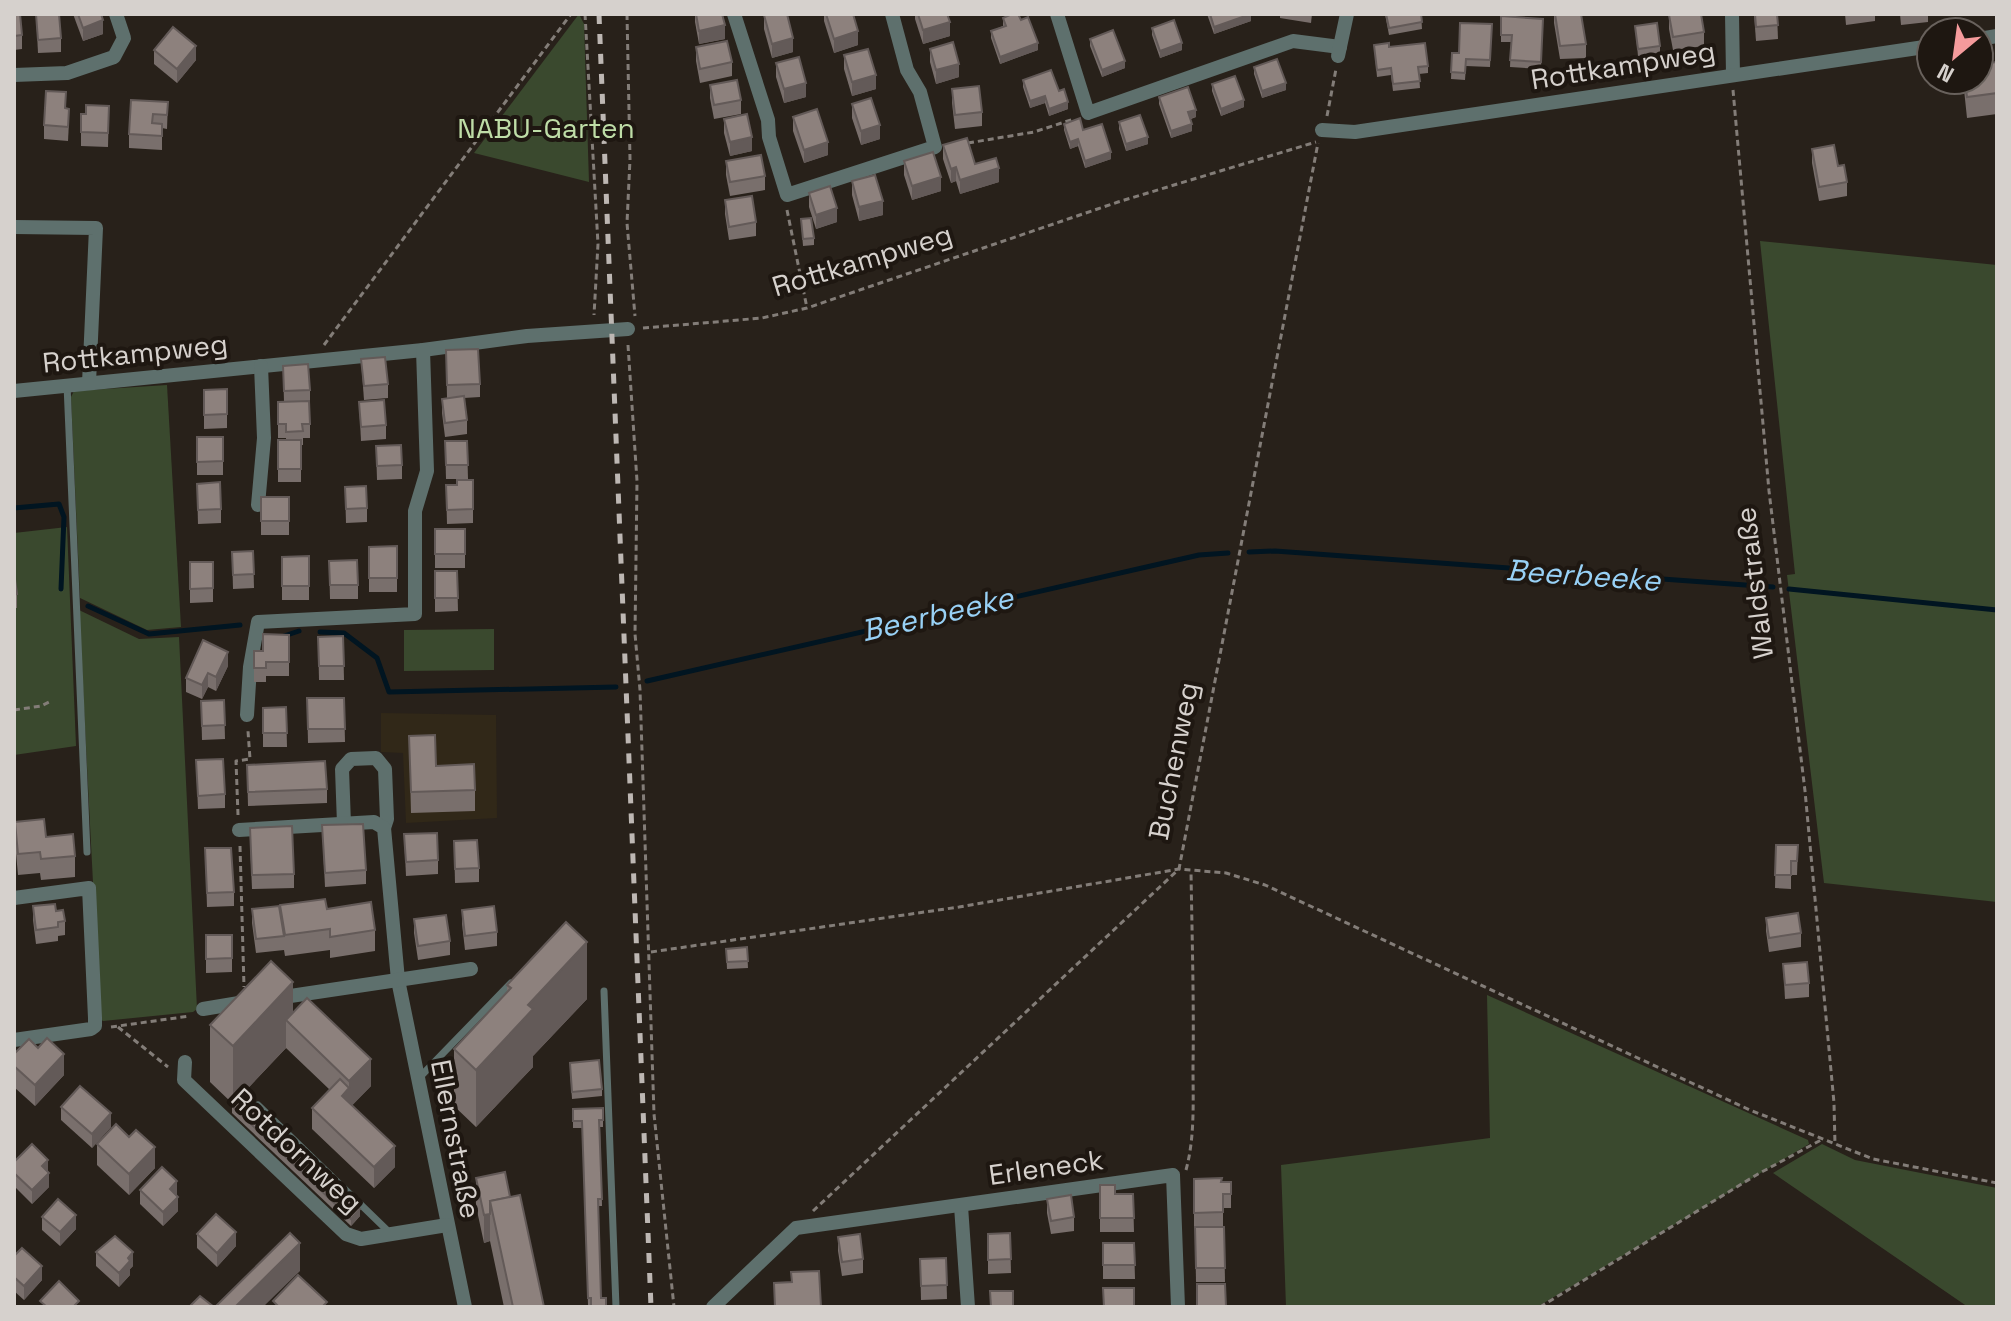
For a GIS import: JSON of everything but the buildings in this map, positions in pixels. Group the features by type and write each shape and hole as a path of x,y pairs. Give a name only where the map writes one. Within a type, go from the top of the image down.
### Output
{"street":[{"path":"14,75 67,73 114,57 124,38 116,14"},
{"path":"734,14 768,120 769,137 787,195 935,147 920,92 907,70 892,14"},
{"path":"1057,14 1088,113 1293,41 1339,52 1347,14"},
{"path":"1732,14 1733,75"},
{"name":"Rottkampweg","path":"1320,135 1915,48"},
{"path":"14,227 96,228 89,383"},
{"name":"Rottkampweg","path":"14,391 423,350 527,336 632,329"},
{"path":"247,715 250,667 258,622 415,614 415,511 427,471 423,350"},
{"name":"Rottkampweg","path":"258,505 264,438 261,366"},
{"name":"Ellernstraße","path":"344,824 342,769 351,759 376,758 385,769 387,819 384,828 398,980 465,1307"},
{"path":"239,830 374,822 384,828"},
{"path":"14,898 89,888 93,1028 14,1040"},
{"path":"203,1009 471,969"},
{"path":"184,1080 185,1062"},
{"name":"Rotdornweg","path":"184,1080 346,1234 361,1239 447,1225"},
{"path":"1173,1175 1178,1307"},
{"name":"Erleneck","path":"796,1228 1173,1175"},
{"path":"961,1206 968,1307"},
{"path":"713,1307 796,1228"}],"lane":[{"path":"67,385 87,852"},
{"path":"418,1079 511,983"},
{"path":"604,991 616,1307"},
{"path":"258,1105 391,1234"}],"path":[{"path":"312,361 571,14"},
{"path":"585,14 598,244 594,320"},
{"path":"627,14 630,159 627,223 637,481 635,634 640,690 654,1114 674,1307"},
{"name":"Buchenweg","path":"796,1228 1179,869 1320,135 1339,52"},
{"name":"Waldstraße","path":"1733,75 1769,491 1805,791 1834,1103 1835,1145"},
{"path":"935,147 1034,132 1088,113"},
{"name":"Rottkampweg","path":"632,329 762,318 807,308 1320,135"},
{"path":"787,195 787,210 807,308"},
{"path":"14,710 49,702"},
{"path":"245,1002 236,761 250,759 247,715"},
{"path":"649,952 959,907 1179,869 1226,873 1265,885 1821,1140 1873,1159 1997,1183"},
{"path":"1173,1175 1184,1175 1192,1148 1194,1013 1191,870"},
{"path":"93,1028 193,1016 203,1009"},
{"path":"118,1027 184,1080"},
{"path":"424,1108 462,1068"},
{"path":"1540,1307 1758,1174 1821,1140"}],"shaded area":[{"path":"381,713 496,715 497,818 406,823 403,753 381,752"}],"green space":[{"name":"NABU-Garten","path":"579,14 584,24 589,182 474,153"},
{"path":"1760,241 1997,265 1997,902 1824,883 1787,575 1795,574"},
{"path":"167,385 181,627 147,630 80,598 71,397 74,391"},
{"path":"67,527 76,746 14,755 14,533"},
{"path":"79,610 139,639 179,637 197,1009 193,1012 100,1019"},
{"path":"494,629 494,670 404,671 404,630"},
{"path":"1487,995 1808,1140 1809,1144 1537,1307 1286,1307 1281,1165 1490,1138"},
{"path":"1822,1144 1855,1160 1997,1188 1997,1307 1968,1307 1773,1173"}],"waterway":[{"name":"Beerbeeke","path":"14,508 59,504 64,517 61,589"},
{"name":"Beerbeeke","path":"1249,552 1275,551 1773,587"},
{"name":"Beerbeeke","path":"647,681 1199,555 1228,553"},
{"name":"Beerbeeke","path":"1789,589 1997,610"},
{"name":"Beerbeeke","path":"88,606 149,634 240,625"},
{"name":"Beerbeeke","path":"284,636 299,631"},
{"name":"Beerbeeke","path":"320,632 344,633 377,658 389,692 616,687"}],"railway":[{"path":"599,14 651,1307"}]}
